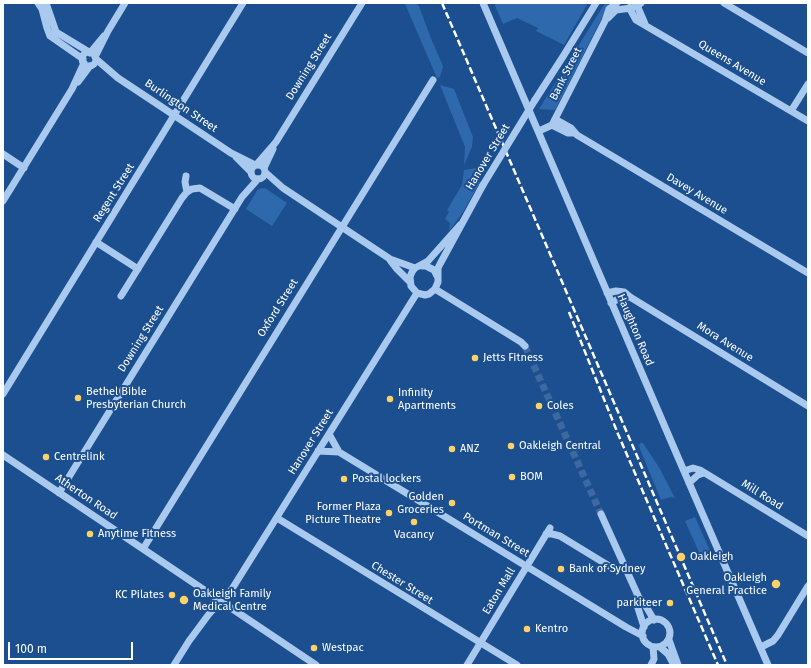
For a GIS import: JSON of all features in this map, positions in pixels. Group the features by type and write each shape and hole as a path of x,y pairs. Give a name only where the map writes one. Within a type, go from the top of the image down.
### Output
{"street":[{"name":"Burlington Street","path":"38,3 42,9 50,36 90,59 231,153 256,165 262,165 262,174 254,178 231,153"},
{"name":"Burlington Street","path":"46,3 56,32 90,59"},
{"path":"3,201 125,3"},
{"name":"Regent Street","path":"3,394 243,3"},
{"name":"Downing Street","path":"242,197 262,174 276,142 362,3"},
{"name":"Haughton Road","path":"483,3 768,665"},
{"name":"Hanover Street","path":"438,278 438,268 452,244 460,225 595,3"},
{"name":"Bank Street","path":"554,122 605,21 609,10 617,3"},
{"path":"724,3 808,53"},
{"name":"Bank Street","path":"605,21 616,10 635,4"},
{"name":"Queens Avenue","path":"635,4 636,20 808,121"},
{"name":"Oxford Street","path":"143,549 432,80"},
{"path":"791,112 808,84"},
{"path":"539,131 554,122"},
{"name":"Davey Avenue","path":"554,122 571,128 575,133 808,273"},
{"name":"Downing Street","path":"59,493 235,209 242,197 252,168 276,142"},
{"path":"3,154 24,168"},
{"path":"262,174 390,260 417,293 429,294 435,289 438,278 434,270 426,266 419,267 390,260"},
{"path":"186,176 185,182 187,192"},
{"path":"122,296 187,192 192,189 200,188 235,209"},
{"name":"Hanover Street","path":"419,267 428,261 460,225"},
{"path":"96,242 138,269"},
{"path":"409,282 412,272 419,267"},
{"path":"435,289 521,342 525,346"},
{"name":"Mora Avenue","path":"607,293 616,291 624,292 808,406"},
{"name":"Hanover Street","path":"174,665 189,641 209,614 232,589 417,293"},
{"path":"611,303 620,298 630,297"},
{"name":"Portman Street","path":"328,434 339,452 643,636"},
{"name":"Portman Street","path":"318,451 339,452"},
{"name":"Atherton Road","path":"3,455 316,665"},
{"name":"Mill Road","path":"684,471 693,468 700,470 808,536"},
{"path":"689,483 698,475 704,473"},
{"path":"600,514 639,598 644,603 654,620"},
{"name":"Chester Street","path":"277,518 517,665"},
{"name":"Eaton Mall","path":"467,665 548,531 552,534 560,536 614,569"},
{"path":"761,647 773,641 778,635 808,586"},
{"path":"639,598 637,606 644,627 643,636 646,643 657,647 668,654 674,665"},
{"path":"644,627 650,621 654,620 667,624 670,633 669,640 678,665"},
{"path":"657,647 667,643 669,640"},
{"path":"652,665 657,647"}],"shaded area":[{"path":"416,3 419,6 443,66 440,77 437,78 405,4"},
{"path":"494,3 588,3 564,45 536,31 538,28 517,18 503,24"},
{"path":"605,3 612,3 604,14 555,110 539,109"},
{"path":"440,85 454,89 473,137 472,147 464,165 465,147"},
{"path":"476,168 480,182 463,212 449,231 450,223 445,219 449,212 447,210 462,185 464,170"},
{"path":"265,188 287,203 272,226 246,209 258,189"},
{"path":"643,443 660,469 675,498 671,497 661,500 640,449 639,445"},
{"path":"695,517 710,551 708,553 709,556 703,561 685,521"}],"tunnel":[{"path":"525,346 601,514"}],"railway":[{"path":"442,3 727,665"},
{"path":"569,312 618,434 718,665"}],"place":[{"name":"Jetts Fitness","path":"475,358"},
{"name":"Bethel Bible Presbyterian Church","path":"78,398"},
{"name":"Infinity Apartments","path":"390,399"},
{"name":"Coles","path":"539,406"},
{"name":"Oakleigh Central","path":"511,446"},
{"name":"ANZ","path":"452,449"},
{"name":"Centrelink","path":"46,457"},
{"name":"BOM","path":"512,477"},
{"name":"Postal lockers","path":"344,479"},
{"name":"Golden Groceries","path":"452,503"},
{"name":"Former Plaza Picture Theatre","path":"389,513"},
{"name":"Vacancy","path":"414,522"},
{"name":"Anytime Fitness","path":"90,534"},
{"name":"Oakleigh","path":"681,557"},
{"name":"Bank of Sydney","path":"561,569"},
{"name":"Oakleigh General Practice","path":"776,584"},
{"name":"KC Pilates","path":"172,595"},
{"name":"Oakleigh Family Medical Centre","path":"184,600"},
{"name":"parkiteer","path":"670,603"},
{"name":"Kentro","path":"527,629"},
{"name":"Westpac","path":"314,648"}]}
